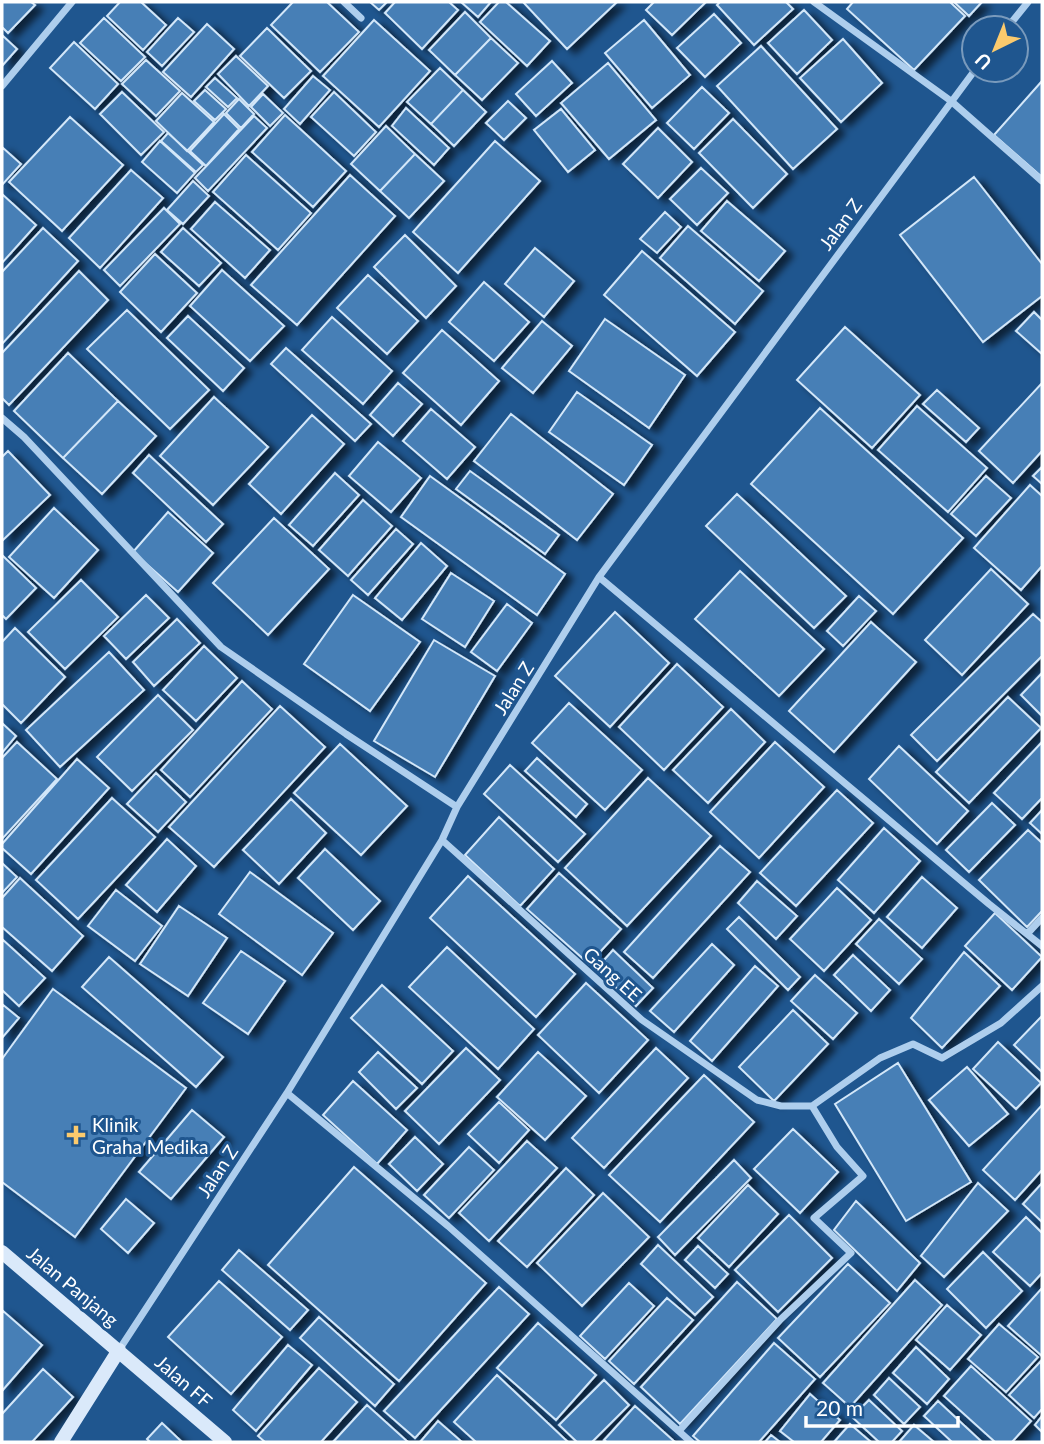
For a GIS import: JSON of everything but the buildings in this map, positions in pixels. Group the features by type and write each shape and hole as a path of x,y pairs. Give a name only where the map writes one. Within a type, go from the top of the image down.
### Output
{"street":[{"path":"2,86 72,2"},
{"path":"344,2 361,18"},
{"path":"814,2 951,101 1042,181"},
{"name":"Jalan Z","path":"119,1350 287,1093 442,840 457,807 599,577 964,84"},
{"path":"2,418 24,437 222,647 346,734 457,807"},
{"path":"599,577 1042,946"},
{"name":"Gang EE","path":"442,840 642,1020 757,1100 780,1106 812,1106"},
{"path":"1027,934 1042,918"},
{"path":"679,1431 781,1318 851,1253 814,1218 863,1176 838,1147 812,1106 880,1058 913,1044 942,1058 1001,1023 1042,986"},
{"path":"287,1093 448,1226 691,1442"},
{"name":"Jalan Panjang","path":"2,1252 119,1350"},
{"path":"61,1442 119,1350"},
{"name":"Jalan FF","path":"119,1350 225,1442"}],"place":[{"name":"Klinik Graha Medika","path":"76,1135"}]}
